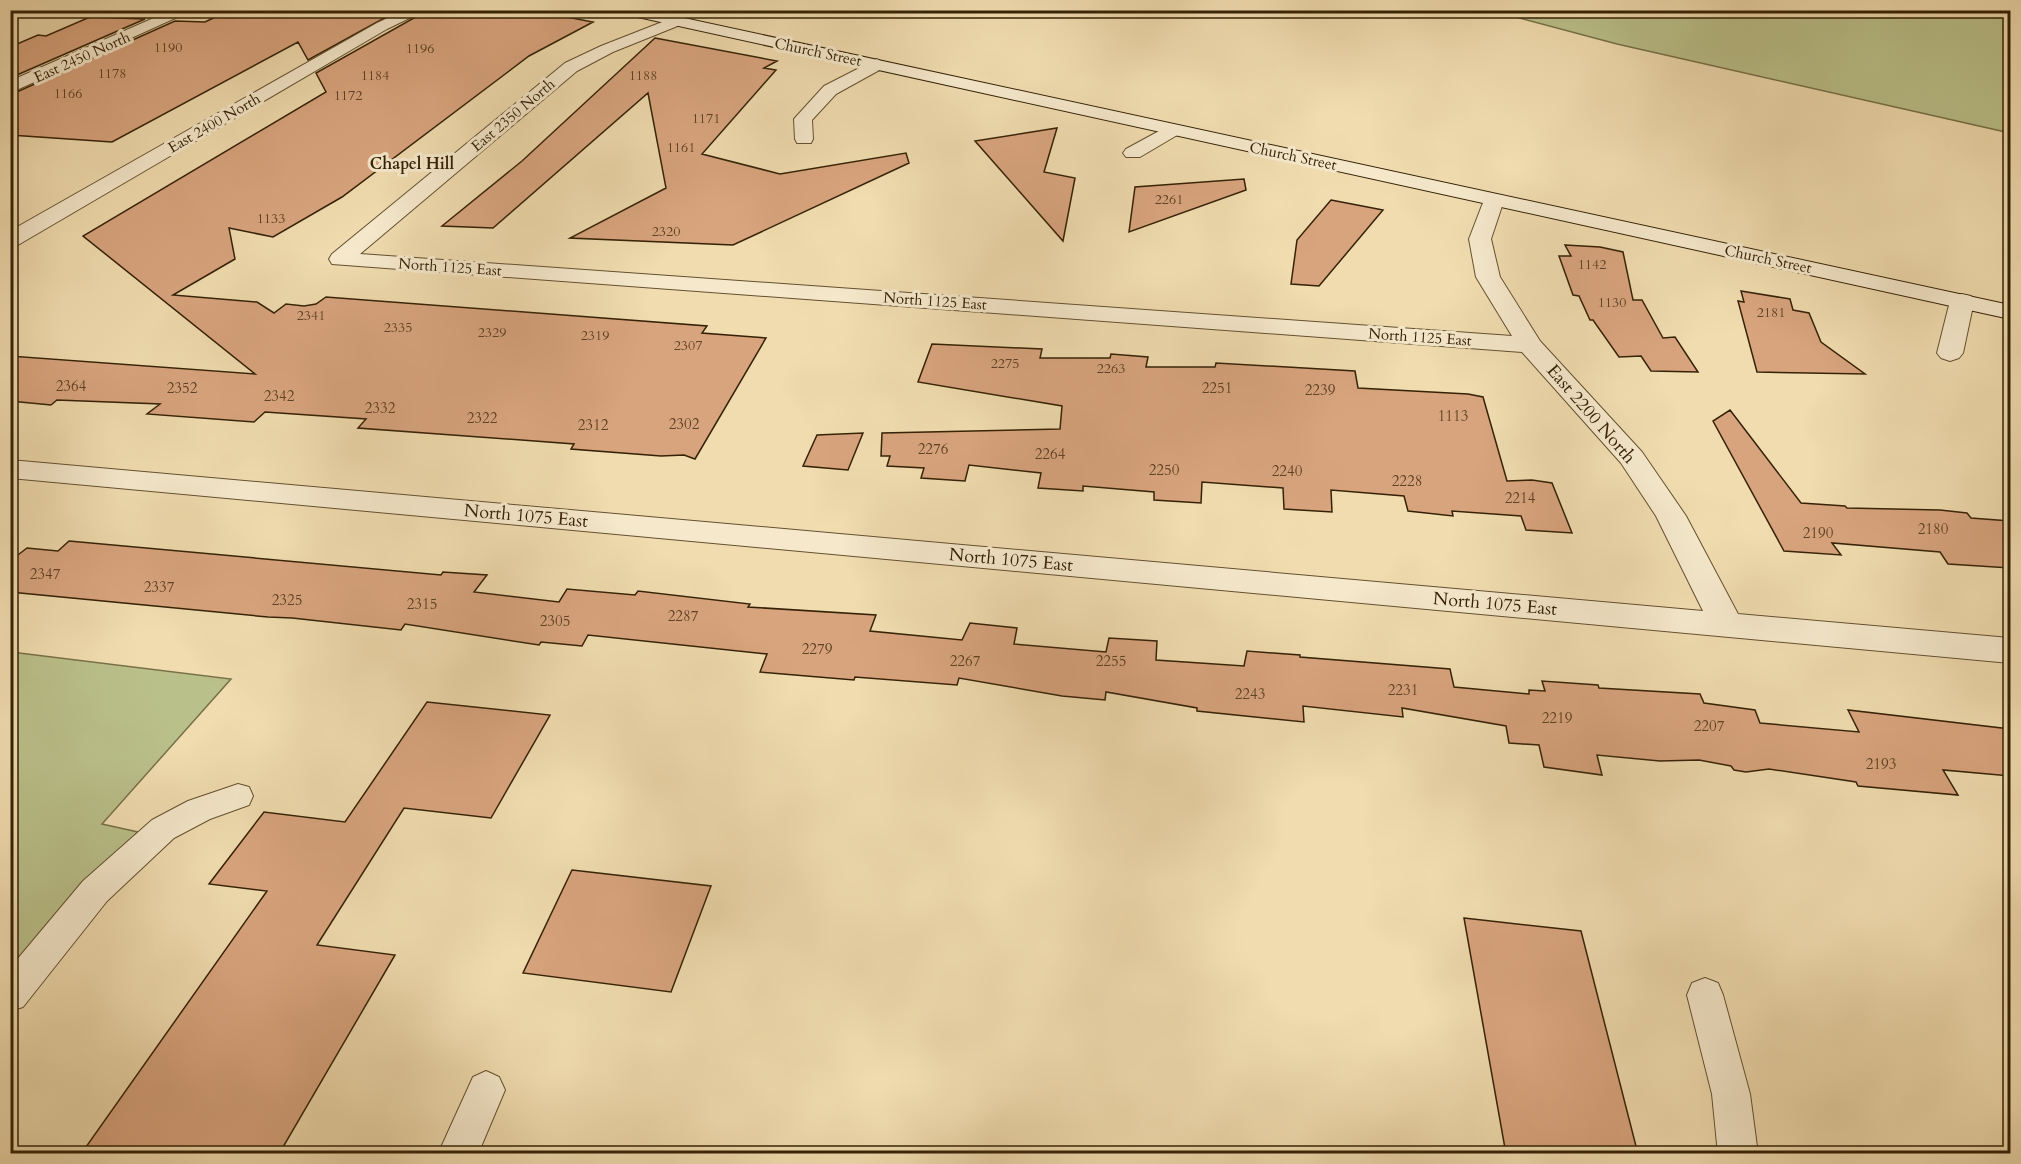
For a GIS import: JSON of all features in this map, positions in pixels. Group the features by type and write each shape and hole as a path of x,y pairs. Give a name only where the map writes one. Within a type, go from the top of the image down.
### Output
{"street":[{"name":"East 2450 North","path":"10,88 186,10"},
{"name":"East 2400 North","path":"10,240 382,26 419,10"},
{"name":"Church Street","path":"624,10 2010,312"},
{"name":"East 2350 North","path":"340,259 571,67 607,49 675,22"},
{"path":"804,139 803,119 830,90 877,64"},
{"path":"1133,153 1172,130"},
{"name":"East 2200 North","path":"1494,200 1480,239 1488,277 1530,345 1632,458 1671,516 1727,625"},
{"name":"North 1125 East","path":"340,259 1530,345"},
{"path":"1950,353 1962,301"},
{"name":"North 1075 East","path":"10,469 2010,651"}],"lane":[{"path":"10,995 95,891 163,829 199,810 238,796"},
{"path":"1705,995 1731,1094 1738,1154"},
{"path":"458,1154 486,1090"}],"green space":[{"path":"1493,11 2010,11 2010,133 1617,44"},
{"path":"11,652 231,679 102,824 138,832 11,984"}],"building":[{"path":"230,10 399,10 308,60 298,42 112,142 10,135 10,95 175,21 205,22"},
{"path":"428,10 530,10 593,22 529,56 342,197 273,237 229,228 235,259 173,295 257,302 274,313 286,304 304,306 316,304 326,297 707,326 702,333 766,338 695,459 684,455 661,456 571,449 574,444 358,428 366,419 265,412 254,422 147,414 160,404 57,400 51,405 10,401 10,356 255,374 83,236 326,92 316,73"},
{"path":"90,17 145,19 10,78 10,47 38,35 46,36"},
{"path":"655,38 777,61 764,68 776,70 702,154 780,174 906,153 909,163 733,245 570,238 666,188 648,93 493,228 442,226 522,161"},
{"path":"1057,128 1044,172 1075,178 1063,241 975,141"},
{"path":"1244,179 1246,190 1129,232 1135,187"},
{"path":"1331,200 1383,210 1319,286 1291,284 1297,240"},
{"path":"1565,245 1600,247 1623,252 1633,300 1642,300 1663,338 1675,337 1698,372 1651,371 1641,356 1619,357 1593,320 1590,320 1579,296 1573,295 1559,256 1571,256"},
{"path":"1741,291 1790,299 1793,310 1809,313 1821,342 1865,374 1757,372 1738,301 1744,302"},
{"path":"932,344 1042,349 1040,358 1110,358 1111,354 1148,357 1146,367 1215,367 1216,363 1355,371 1358,388 1468,394 1483,397 1507,481 1532,480 1552,483 1572,533 1526,530 1521,516 1452,511 1453,516 1408,511 1404,496 1331,490 1332,512 1284,509 1283,488 1202,482 1201,503 1154,500 1154,492 1083,486 1083,491 1038,488 1041,473 969,465 965,481 921,478 924,468 887,466 890,456 881,456 882,433 1060,429 1062,406 918,382"},
{"path":"1730,410 1801,503 1847,508 1940,510 1967,513 1971,518 2010,521 2010,568 1948,564 1940,552 1832,543 1841,555 1784,551 1713,421"},
{"path":"863,433 848,470 803,466 817,435"},
{"path":"69,541 441,575 443,572 487,575 474,592 559,602 567,589 635,595 638,591 750,604 748,607 876,615 870,631 962,640 970,623 1017,628 1014,644 1106,652 1109,638 1157,641 1156,660 1244,666 1247,651 1450,669 1454,687 1529,694 1529,690 1545,691 1542,681 1598,685 1599,688 1700,694 1704,703 1755,710 1760,723 1859,732 1848,710 2010,729 2010,776 1943,770 1958,795 1858,786 1856,782 1769,769 1746,772 1734,770 1731,766 1699,760 1660,761 1597,755 1602,775 1544,767 1539,745 1509,743 1506,726 1402,708 1403,717 1303,706 1304,722 1197,711 1197,708 1106,692 1105,700 1062,696 959,678 957,685 760,672 767,654 588,635 582,646 541,642 539,645 405,624 401,630 10,592 10,561 27,548 58,551"},
{"path":"427,702 550,715 491,818 404,808 317,945 395,955 279,1154 81,1154 267,891 209,884 264,812 345,822"},
{"path":"572,870 711,886 671,992 523,973"},
{"path":"1464,918 1581,931 1638,1154 1506,1154"}],"district":[{"name":"Chapel Hill","path":"412,164"}]}
